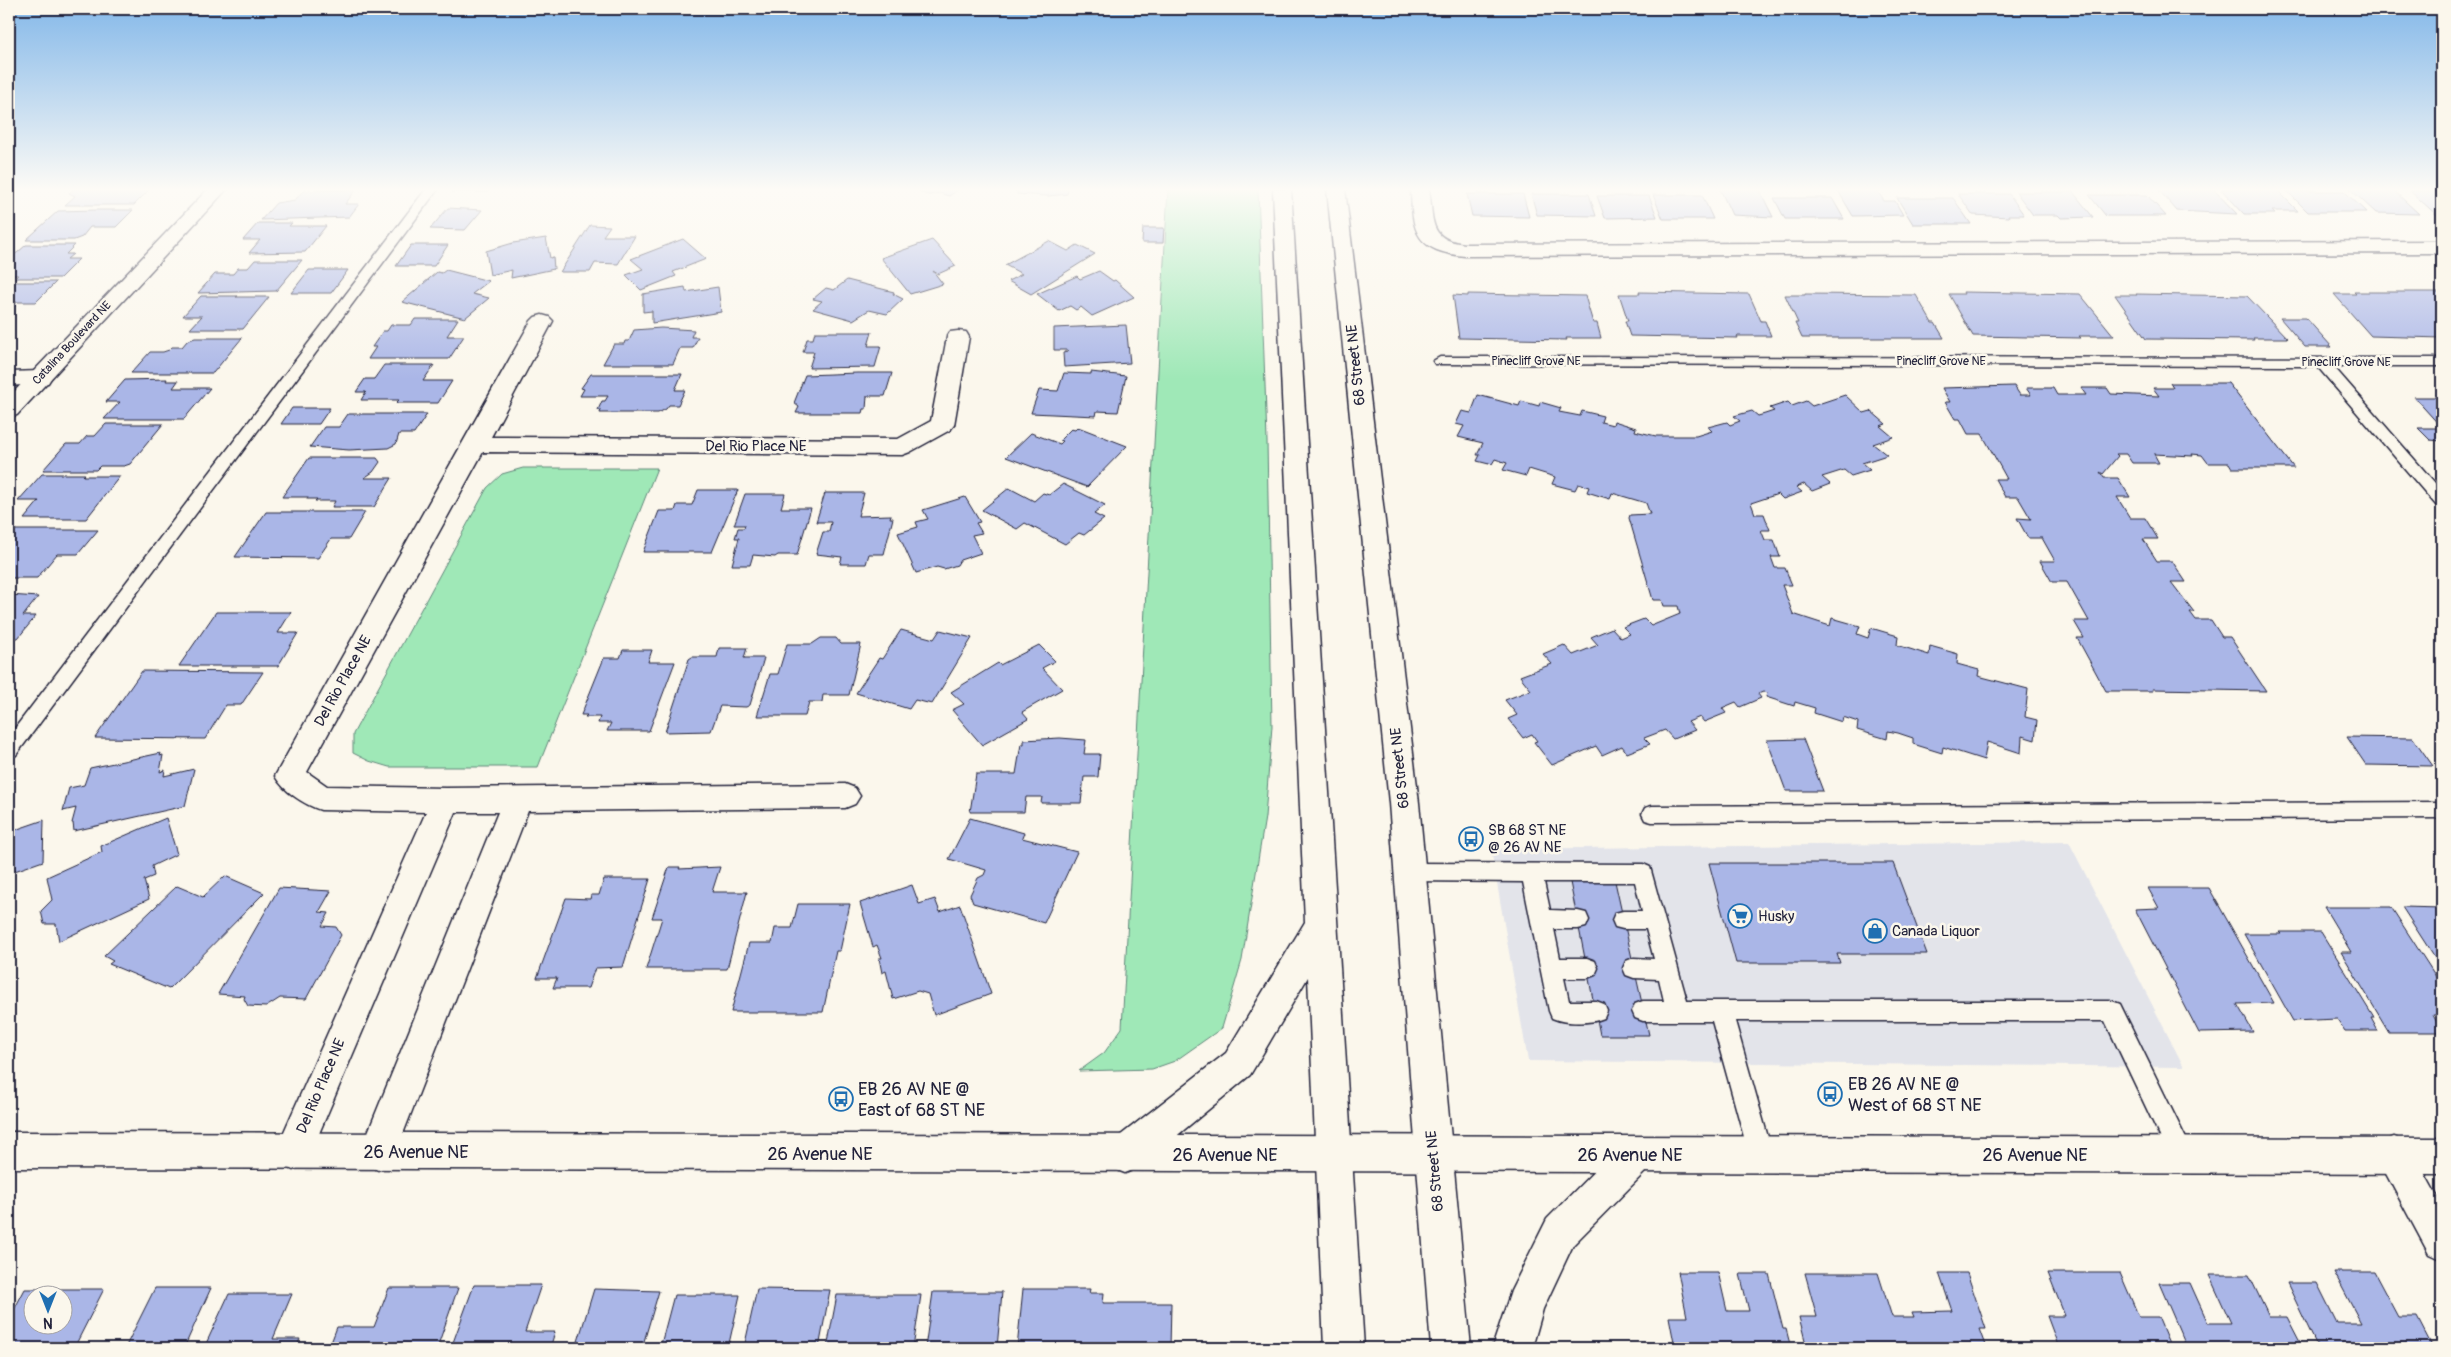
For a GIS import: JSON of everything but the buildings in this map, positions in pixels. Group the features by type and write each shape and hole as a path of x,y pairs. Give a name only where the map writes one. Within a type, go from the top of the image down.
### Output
{"street":[{"name":"Catalina Boulevard NE","path":"9,409 158,252"},
{"path":"1285,252 1344,1348"},
{"name":"68 Street NE","path":"1343,252 1402,784 1451,1348"},
{"name":"Del Rio Place NE","path":"542,321 290,776 321,798 446,800 845,796"},
{"name":"Del Rio Place NE","path":"475,444 902,447 942,425 958,337"},
{"path":"9,379 40,378"},
{"path":"378,1152 518,799"},
{"name":"Del Rio Place NE","path":"293,1152 446,800"},
{"path":"1125,1155 1238,1064 1321,925"},
{"name":"26 Avenue NE","path":"9,1150 1125,1155 2442,1156"},
{"path":"1512,1348 1526,1305 1560,1232 1636,1156"},
{"path":"2394,1156 2442,1241"}],"lane":[{"path":"9,750 384,252"},
{"name":"Pinecliff Grove NE","path":"1440,361 2442,362"},
{"path":"2320,361 2442,500"},
{"path":"1652,814 2442,810"},
{"path":"1409,872 1643,873 1678,1011"},
{"path":"1532,873 1560,1011 1596,1011"},
{"path":"1541,919 1578,920"},
{"path":"1623,920 1654,920"},
{"path":"1551,968 1587,968"},
{"path":"1634,968 1666,968"},
{"path":"1643,1011 2112,1011 2182,1156"},
{"path":"1721,1012 1761,1156"}],"shaded area":[{"path":"2069,842 2184,1067 1528,1061 1491,849"}],"green space":[{"path":"1165,252 1260,252 1267,441 1272,726 1265,817 1242,960 1222,1028 1175,1061 1152,1069 1079,1071 1104,1053 1122,1028"},
{"path":"523,468 657,468 538,767 389,767 369,761 353,753 353,734 487,488 502,474"}],"place":[{"name":"SB 68 ST NE @ 26 AV NE","path":"1471,839"},
{"name":"Husky","path":"1740,916"},
{"name":"Canada Liquor","path":"1875,931"},
{"name":"EB 26 AV NE @ West of 68 ST NE","path":"1830,1094"},
{"name":"EB 26 AV NE @ East of 68 ST NE","path":"841,1099"}]}
